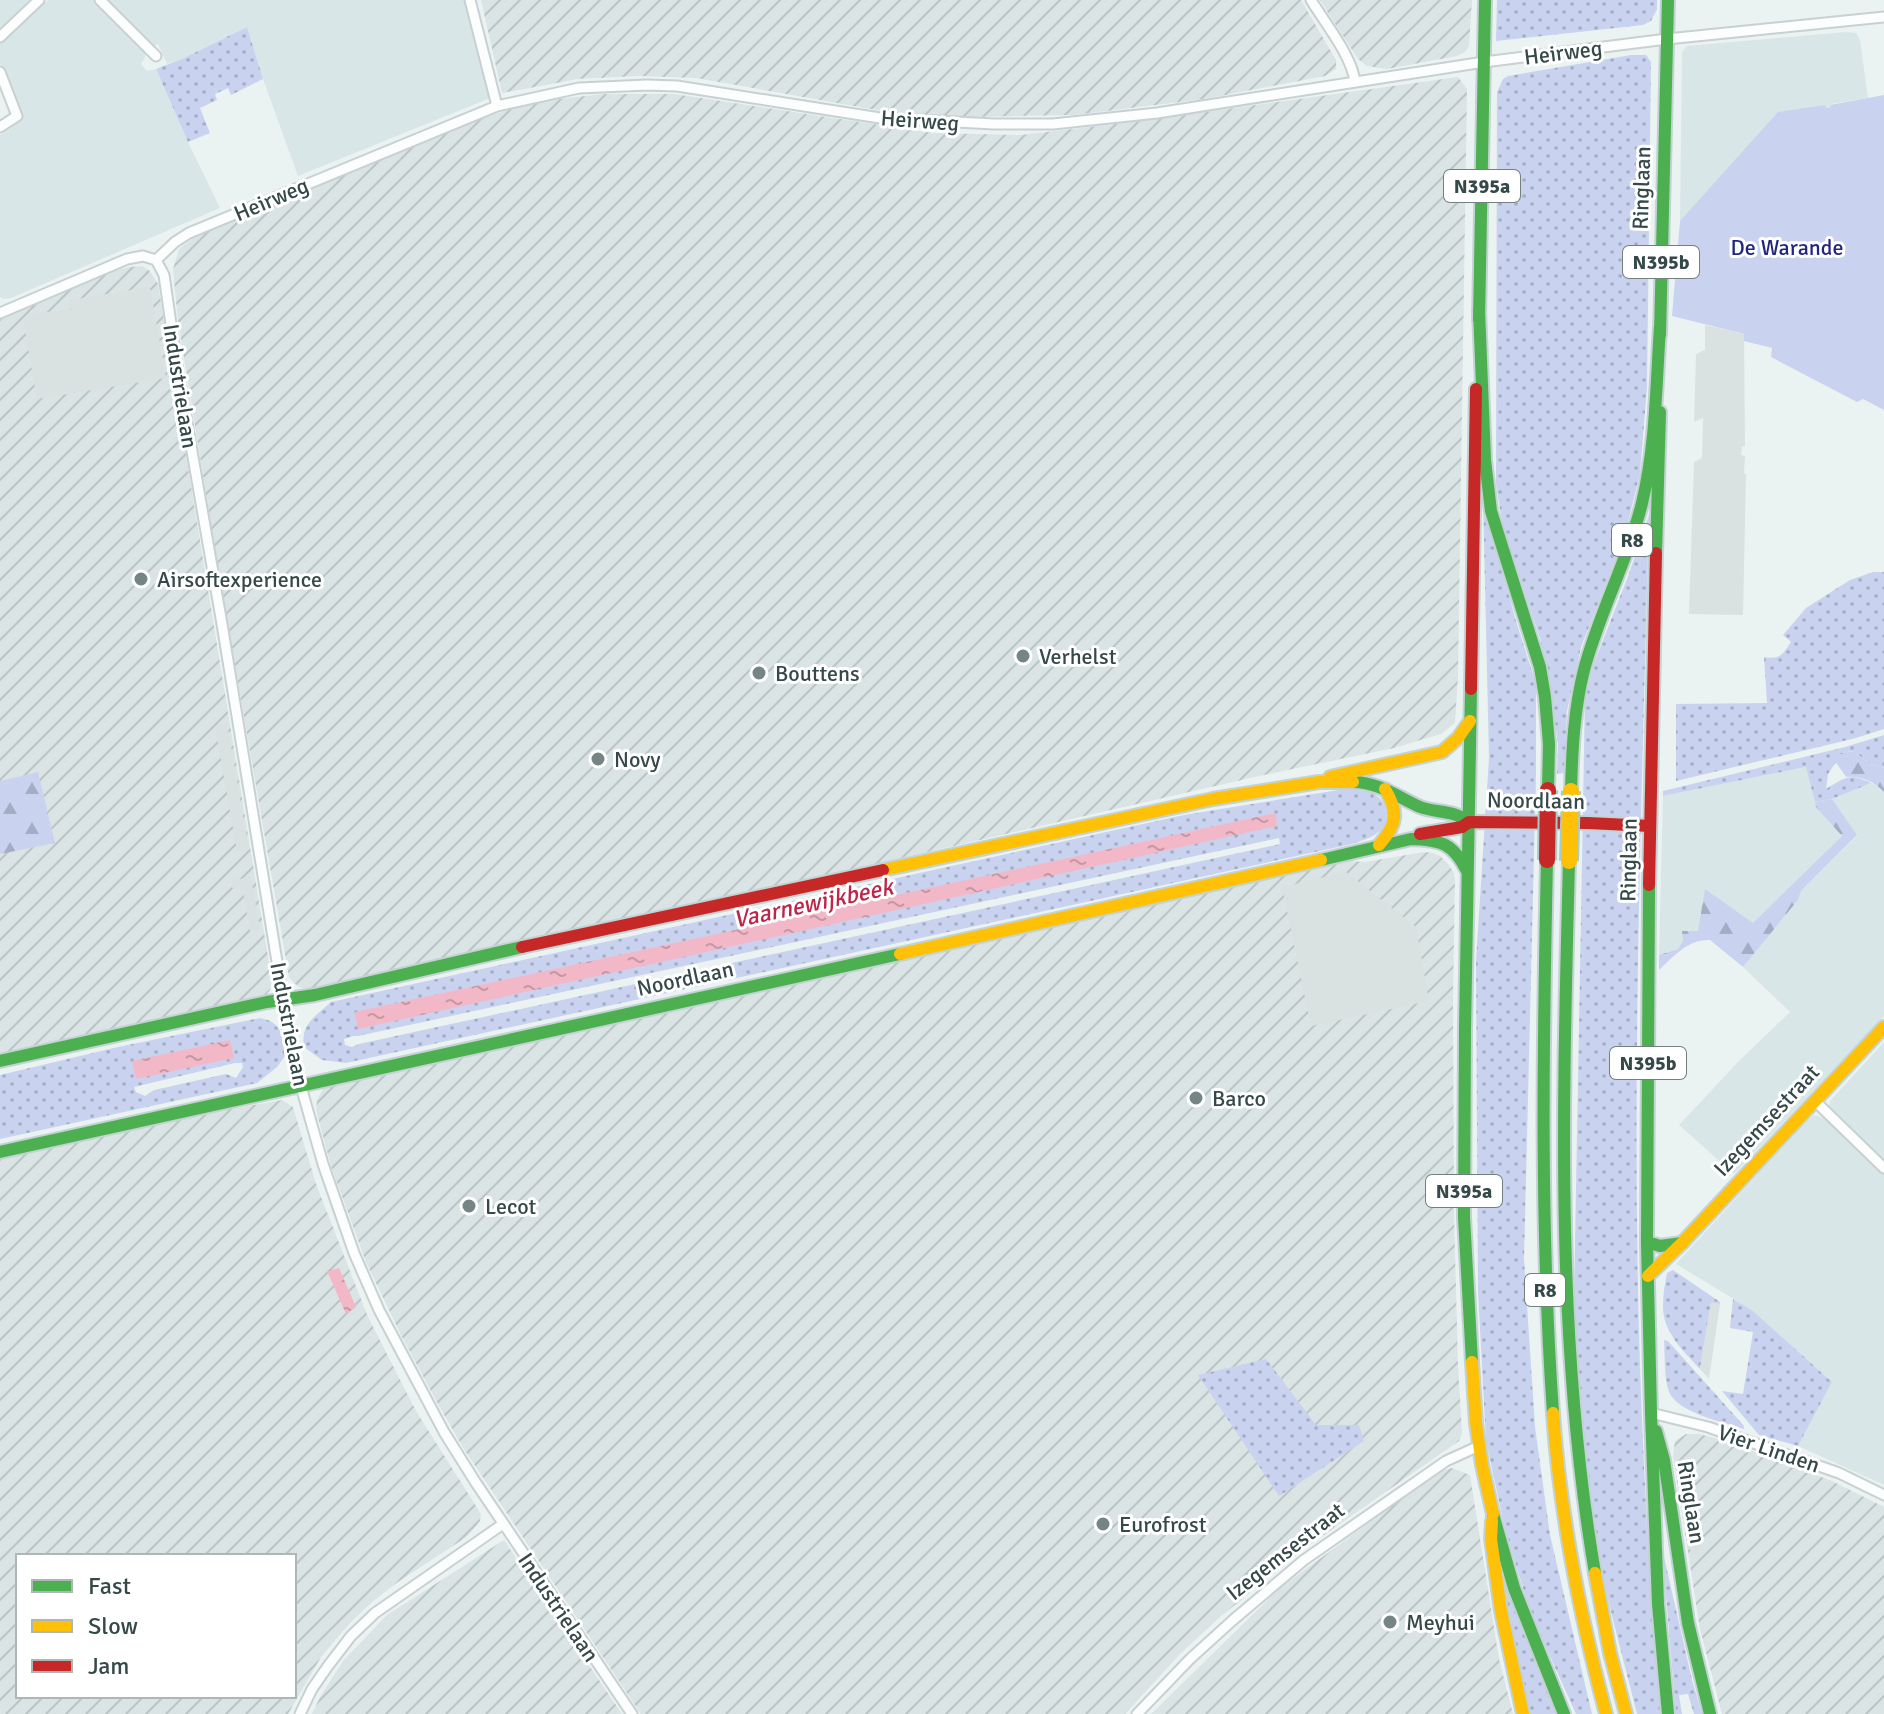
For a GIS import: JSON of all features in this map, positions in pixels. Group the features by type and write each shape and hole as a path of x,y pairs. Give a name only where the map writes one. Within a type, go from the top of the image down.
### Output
{"main road":[{"name":"N395a","path":"1485,0 1474,420 1464,1217 1470,1351 1479,1446 1493,1514 1491,1539 1501,1611 1523,1714"},
{"name":"Ringlaan","path":"1668,0 1660,327 1661,448 1655,564 1650,826 1647,1242 1651,1413 1664,1460 1688,1623 1710,1714"},
{"name":"R8","path":"1479,310 1485,460 1491,511 1540,667 1545,697 1549,744 1542,1144 1545,1298 1560,1486 1574,1572 1606,1714"},
{"name":"R8","path":"1626,1714 1594,1569 1580,1483 1571,1383 1563,1156 1569,861 1572,745 1584,669 1631,542 1642,499 1651,453 1660,327"},
{"name":"Noordlaan","path":"1319,782 1442,752 1463,733 1471,718"},
{"name":"Noordlaan","path":"0,1061 1199,802 1319,782 1362,782 1385,789 1423,808 1462,816 1469,822"},
{"path":"1379,845 1394,825 1396,812 1385,789"},
{"name":"Noordlaan","path":"1411,839 1430,831 1462,827 1469,822 1650,826"},
{"name":"Noordlaan","path":"0,1152 1236,880 1379,845 1411,839 1435,839 1449,845 1461,858 1467,871"},
{"name":"Izegemsestraat","path":"1648,1276 1884,1027"},
{"path":"1647,1242 1660,1246 1682,1243"},
{"path":"1651,1413 1658,1604 1668,1714"},
{"path":"1493,1514 1514,1588 1564,1714"}],"street":[{"path":"0,37 39,0"},
{"path":"100,0 156,56"},
{"path":"470,0 497,106"},
{"path":"1311,0 1346,56 1355,82"},
{"name":"Heirweg","path":"156,260 189,233 497,106 579,88 677,86 880,118 1053,124 1170,111 1484,62 1884,17"},
{"path":"0,72 17,116 0,127"},
{"path":"0,313 127,259 143,256 156,260"},
{"name":"Industrielaan","path":"156,260 164,275 292,1049 323,1164 354,1253 379,1310 444,1432 632,1714"},
{"path":"1815,1101 1884,1168"},
{"name":"Vier Linden","path":"1651,1413 1708,1427 1767,1447 1839,1473 1884,1495"},
{"name":"Izegemsestraat","path":"1137,1714 1190,1659 1304,1560 1446,1461 1479,1446"},
{"path":"300,1714 328,1666 351,1636 375,1613 503,1524"}],"shaded area":[{"path":"0,0 30,0 0,28"},
{"path":"48,0 93,0 145,49 141,64 147,71 156,69 220,208 4,299 0,297 0,135 22,118 0,63 0,43"},
{"path":"104,0 465,0 488,99 298,176 247,27 167,64 158,44 152,47"},
{"path":"481,0 1301,0 1336,60 1336,69 1325,76 1204,99 1074,115 966,117 882,111 696,78 639,76 578,79 502,93"},
{"path":"1320,0 1472,0 1469,46 1457,56 1387,69 1367,66 1358,59"},
{"path":"1856,33 1860,40 1868,98 1831,104 1831,107 1825,108 1825,105 1680,221 1682,52 1687,46"},
{"path":"1458,77 1467,89 1458,676 1455,723 1441,734 1394,748 315,988 299,987 289,977 178,321 173,269 179,249 196,236 480,119 532,102 603,94 674,94 933,133 1021,135"},
{"path":"142,266 149,270 158,284 272,981 264,997 0,1057 0,319 112,271"},
{"path":"150,287 166,378 37,399 23,319 39,313 71,309 70,300"},
{"path":"1705,325 1744,334 1745,446 1741,455 1745,456 1746,474 1743,615 1689,614 1694,462 1702,458 1703,418 1694,422 1696,354 1705,350"},
{"path":"227,724 249,850 237,851 215,726"},
{"path":"1807,767 1816,807 1843,835 1753,924 1698,931 1683,940 1678,949 1659,955 1663,796"},
{"path":"1871,783 1884,792 1884,1016 1734,1174 1679,1125 1790,1012 1743,967 1798,900 1801,891 1857,836 1832,799"},
{"path":"1424,852 1440,856 1454,873 1455,881 1454,1215 1462,1433 1459,1441 1308,1546 1220,1617 1181,1653 1125,1714 641,1714 464,1449 401,1335 366,1262 331,1166 316,1110 323,1089 330,1084 884,961 1351,861 1365,862"},
{"path":"1346,872 1416,927 1429,1001 1311,1026 1282,887"},
{"path":"251,877 260,929 250,931 242,886 231,887 232,879"},
{"path":"1884,1042 1884,1160 1829,1107 1830,1101"},
{"path":"282,1100 293,1107 316,1184 368,1317 416,1411 481,1514 480,1521 468,1536 395,1584 349,1624 321,1657 288,1714 0,1714 0,1156 151,1123"},
{"path":"1814,1115 1825,1118 1884,1174 1884,1485 1798,1446 1832,1382 1752,1310 1676,1264"},
{"path":"1711,1302 1720,1304 1709,1379 1700,1369"},
{"path":"1686,1434 1723,1440 1832,1481 1884,1507 1884,1714 1722,1714 1700,1629 1673,1456 1675,1441"},
{"path":"1452,1468 1470,1475 1499,1659 1513,1714 1151,1714 1280,1588 1438,1472"},
{"path":"1681,1484 1692,1487 1702,1556 1691,1555"},
{"path":"504,1540 622,1714 312,1714 343,1661 387,1615"}],"green space":[{"path":"1497,0 1657,0 1657,9 1651,21 1643,25 1496,41"},
{"path":"247,27 263,79 231,95 228,88 215,94 217,100 200,108 210,133 188,142 156,69"},
{"path":"1646,55 1651,62 1647,387 1640,473 1625,535 1581,647 1567,711 1564,773 1557,774 1558,744 1540,638 1503,528 1496,484 1497,92 1503,79 1508,76"},
{"name":"De Warande","path":"1884,95 1884,410 1863,399 1857,402 1771,357 1772,348 1744,341 1744,334 1672,316 1680,221 1778,112 1825,105 1826,108"},
{"path":"1483,497 1536,684 1524,1259 1535,1427 1550,1535 1592,1714 1576,1714 1531,1614 1505,1529 1486,1441 1478,1292 1476,961 1489,758"},
{"path":"1649,515 1638,979 1637,1211 1645,1477 1661,1714 1637,1714 1594,1530 1582,1427 1574,1300 1585,697 1594,663"},
{"path":"1873,572 1884,572 1884,729 1676,781 1676,704 1767,703 1764,657 1774,658 1783,653 1791,642 1783,635 1806,608 1850,580"},
{"path":"1884,735 1884,768 1870,764 1855,752 1846,751 1833,757 1836,762 1828,774 1826,789 1848,778 1871,783 1832,799 1815,802 1806,767 1663,796 1663,791"},
{"path":"1846,751 1855,752 1870,764 1884,768 1884,792 1867,780 1846,777 1832,757"},
{"path":"38,772 55,843 0,854 0,781"},
{"path":"1352,789 1377,795 1384,805 1386,818 1376,834 1352,844 346,1063 322,1060 304,1047 307,1026 331,1002 1184,815","holes":["1279,838 1280,844 352,1047 345,1045 344,1039 353,1036"]},
{"path":"1832,799 1857,835 1801,891 1798,900 1743,967 1710,940 1702,940 1688,945 1659,970 1659,955 1678,949 1683,940 1682,931 1698,931 1705,889 1753,923 1842,836 1816,807 1815,802"},
{"path":"260,1018 277,1027 285,1056 257,1083 0,1139 0,1075","holes":["242,1063 243,1067 236,1078 226,1074 154,1090 145,1096 136,1092 134,1087"]},
{"path":"1673,1270 1720,1302 1711,1303 1700,1369 1675,1340 1666,1323 1664,1289 1667,1273"},
{"path":"1733,1299 1752,1310 1832,1382 1798,1446 1759,1435 1722,1391 1743,1394 1753,1332 1730,1328"},
{"path":"1664,1340 1744,1429 1702,1416 1674,1399 1666,1380"},
{"path":"1266,1359 1316,1425 1359,1425 1364,1441 1279,1496 1198,1375"},
{"path":"1662,1548 1702,1714 1694,1714 1688,1694 1679,1695 1682,1714 1676,1714"},
{"path":"1502,1577 1558,1714 1530,1714"}],"water":[{"path":"1276,813 1277,826 358,1029 355,1012"},
{"path":"230,1040 234,1058 136,1079 132,1061"},
{"path":"339,1268 356,1307 346,1314 327,1271"}],"traffic: fast":[{"path":"1479,320 1485,0"},
{"path":"1660,335 1668,0"},
{"path":"1479,310 1485,460 1491,511 1540,667 1549,744 1548,790"},
{"path":"1571,791 1576,715 1584,670 1636,524 1647,481 1655,415 1660,327"},
{"path":"1656,553 1660,412"},
{"path":"1471,689 1464,1217 1472,1362"},
{"path":"1353,782 1379,787 1420,807 1452,814 1469,822"},
{"path":"1321,860 1411,839 1445,845 1457,854 1467,871"},
{"path":"1547,860 1544,1206 1553,1413"},
{"path":"1569,861 1564,1129 1568,1307 1582,1485 1595,1573"},
{"path":"1649,885 1647,1242 1651,1413"},
{"path":"0,1061 267,1002 315,995 522,947"},
{"path":"0,1152 900,954"},
{"path":"1647,1242 1660,1246 1682,1243"},
{"path":"1651,1413 1658,1604 1668,1714"},
{"path":"1656,1431 1664,1460 1688,1623 1710,1714"},
{"path":"1493,1514 1514,1588 1564,1714"}],"traffic: slow":[{"path":"1330,777 1442,752 1458,738 1470,721"},
{"path":"883,870 1213,799 1319,782 1353,782"},
{"path":"1379,845 1390,831 1394,818 1385,789"},
{"path":"1569,861 1571,791"},
{"path":"900,954 1321,860"},
{"path":"1648,1276 1884,1027"},
{"path":"1472,1362 1476,1423 1493,1514"},
{"path":"1553,1413 1572,1565 1606,1714"},
{"path":"1492,1521 1491,1539 1501,1611 1523,1714"},
{"path":"1595,1573 1610,1653 1626,1714"}],"traffic: jam":[{"path":"1471,689 1476,389"},
{"path":"1649,885 1656,553"},
{"path":"1547,860 1548,790"},
{"path":"1420,834 1462,827 1469,822 1650,826"},
{"path":"522,947 883,870"}],"place":[{"name":"Airsoftexperience","path":"141,579"},
{"name":"Verhelst","path":"1023,656"},
{"name":"Bouttens","path":"759,673"},
{"name":"Novy","path":"598,759"},
{"name":"Barco","path":"1196,1098"},
{"name":"Lecot","path":"469,1206"},
{"name":"Eurofrost","path":"1103,1524"},
{"name":"Meyhui","path":"1390,1622"}],"water label":[{"name":"Vaarnewijkbeek","path":"813,903"}]}
